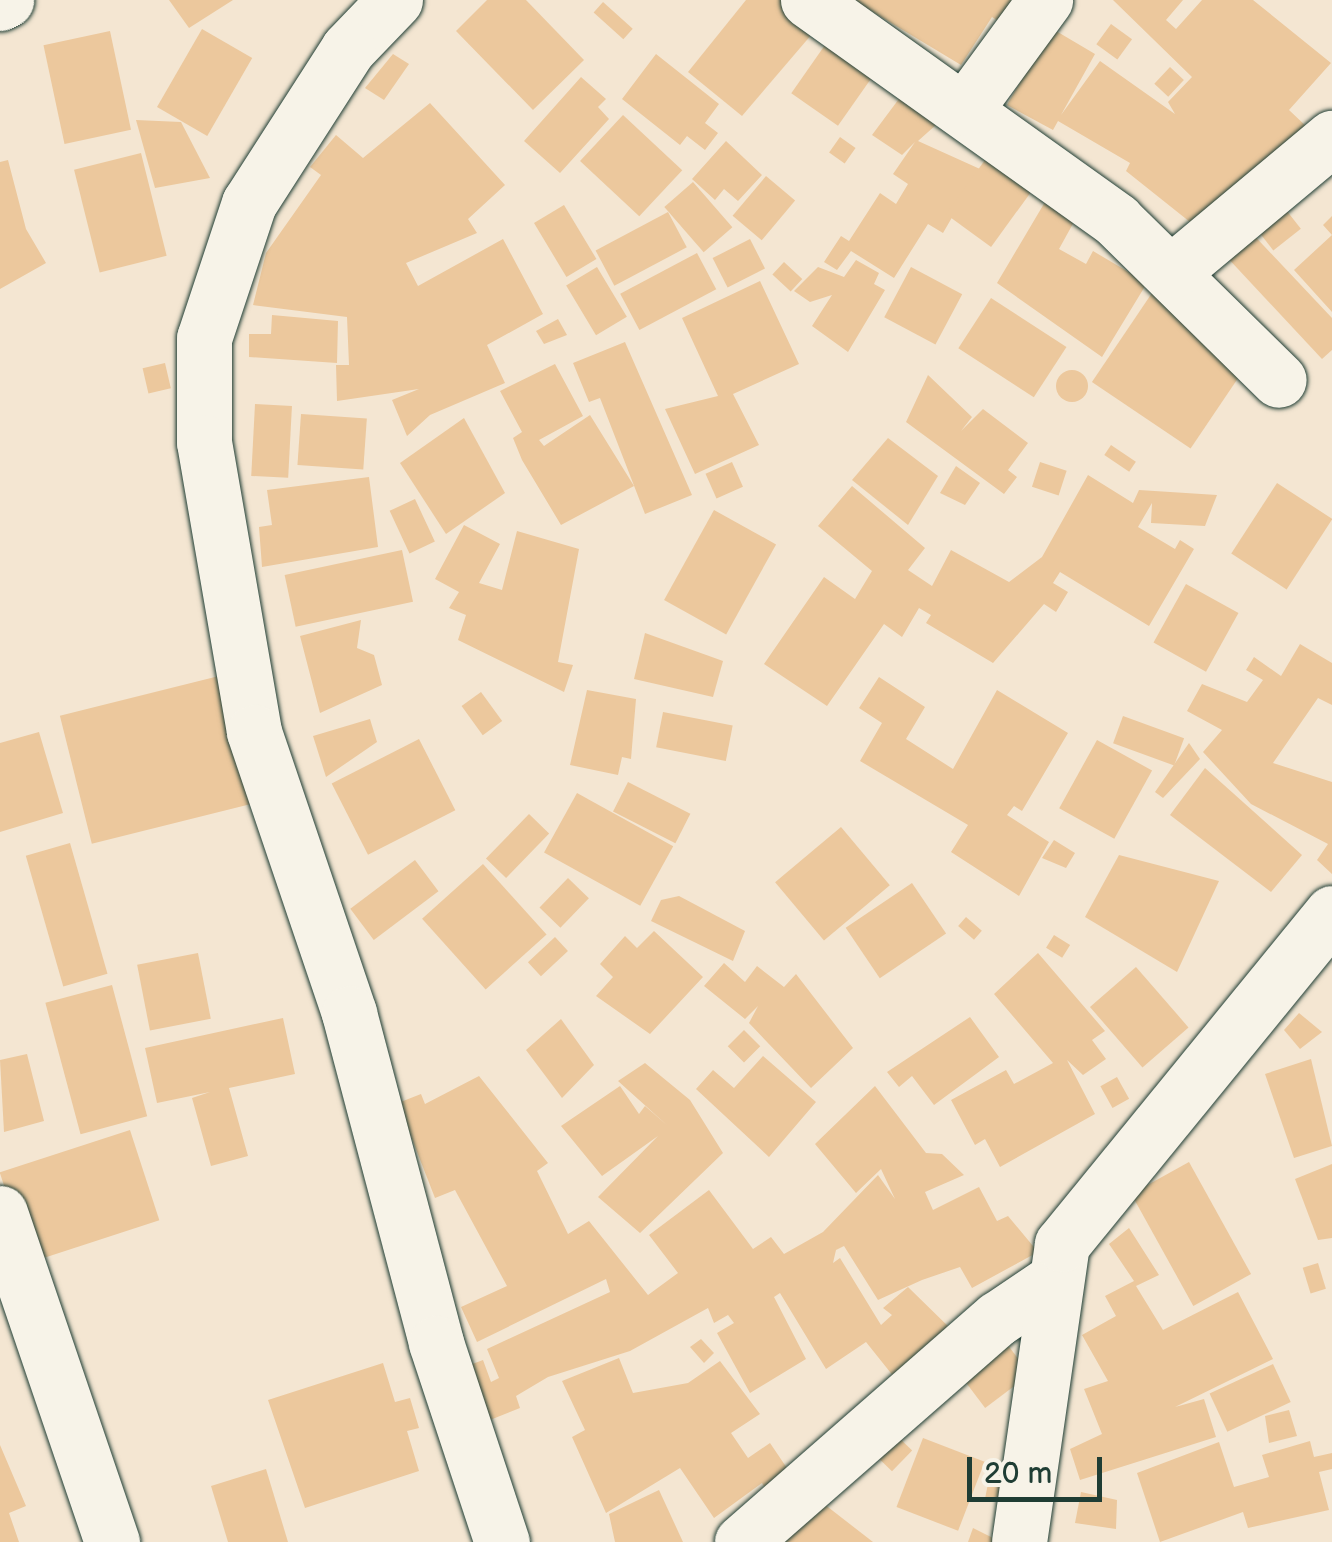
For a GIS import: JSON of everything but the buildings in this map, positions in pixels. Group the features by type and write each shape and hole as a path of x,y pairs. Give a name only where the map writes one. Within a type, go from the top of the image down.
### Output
{"street":[{"path":"394,0 348,49 249,203 204,338 204,442 254,732 349,1014 436,1343 502,1542"},
{"path":"808,0 966,108 1174,270 1279,380"},
{"path":"966,108 1044,0"},
{"path":"1174,270 1332,138"},
{"path":"1018,1542 1052,1282 1090,1200 1243,1030 1332,913"},
{"path":"0,1213 112,1542"},
{"path":"742,1542 997,1319 1052,1282"}]}
